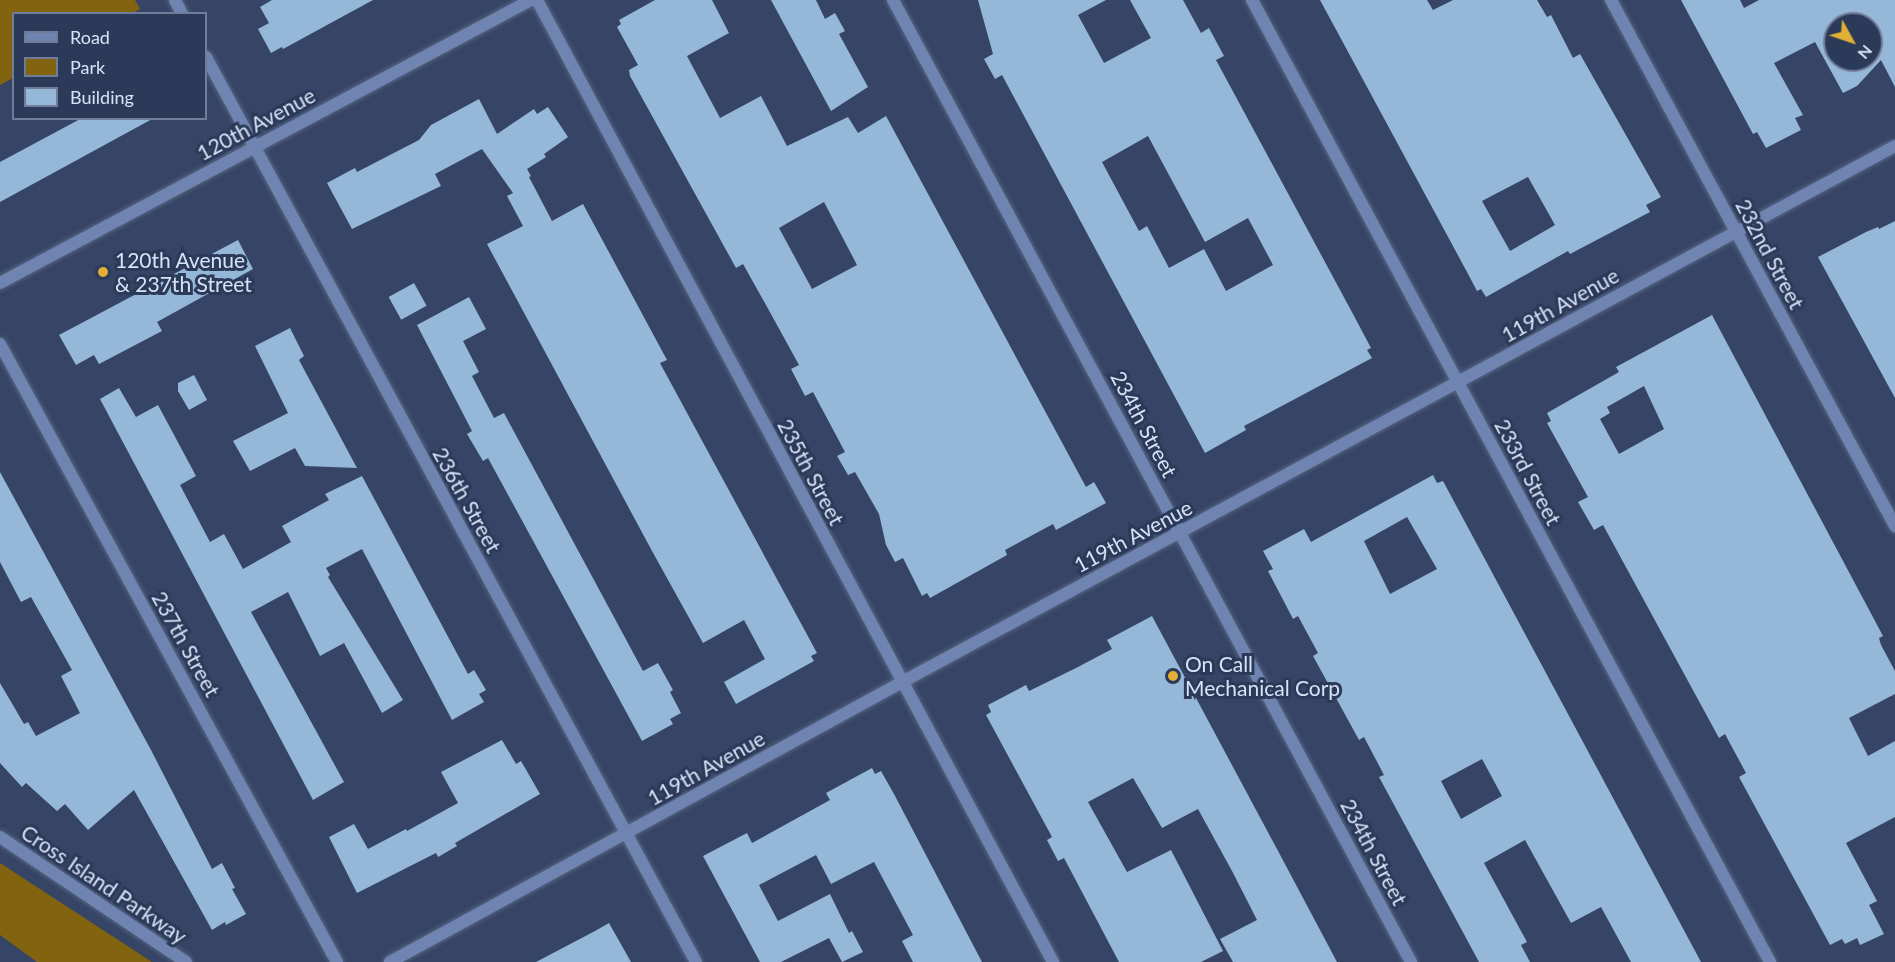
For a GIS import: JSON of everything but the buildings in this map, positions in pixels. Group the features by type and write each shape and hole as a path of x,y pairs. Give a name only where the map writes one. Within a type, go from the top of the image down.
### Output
{"street":[{"name":"120th Avenue","path":"0,283 531,0"},
{"name":"235th Street","path":"537,0 1053,962"},
{"name":"234th Street","path":"893,0 1411,962"},
{"name":"233rd Street","path":"1252,0 1770,962"},
{"name":"232nd Street","path":"1611,0 1895,526"},
{"name":"236th Street","path":"207,59 696,962"},
{"name":"119th Avenue","path":"390,962 902,682 1895,146"},
{"name":"237th Street","path":"0,344 337,962"},
{"name":"Cross Island Parkway","path":"0,837 186,962"}],"green space":[{"path":"0,0 135,0 140,9 135,12 12,12 12,79 0,85"},
{"path":"0,863 152,962 37,962 0,935"}],"place":[{"name":"120th Avenue & 237th Street","path":"103,272"},
{"name":"On Call Mechanical Corp","path":"1173,676"}]}
